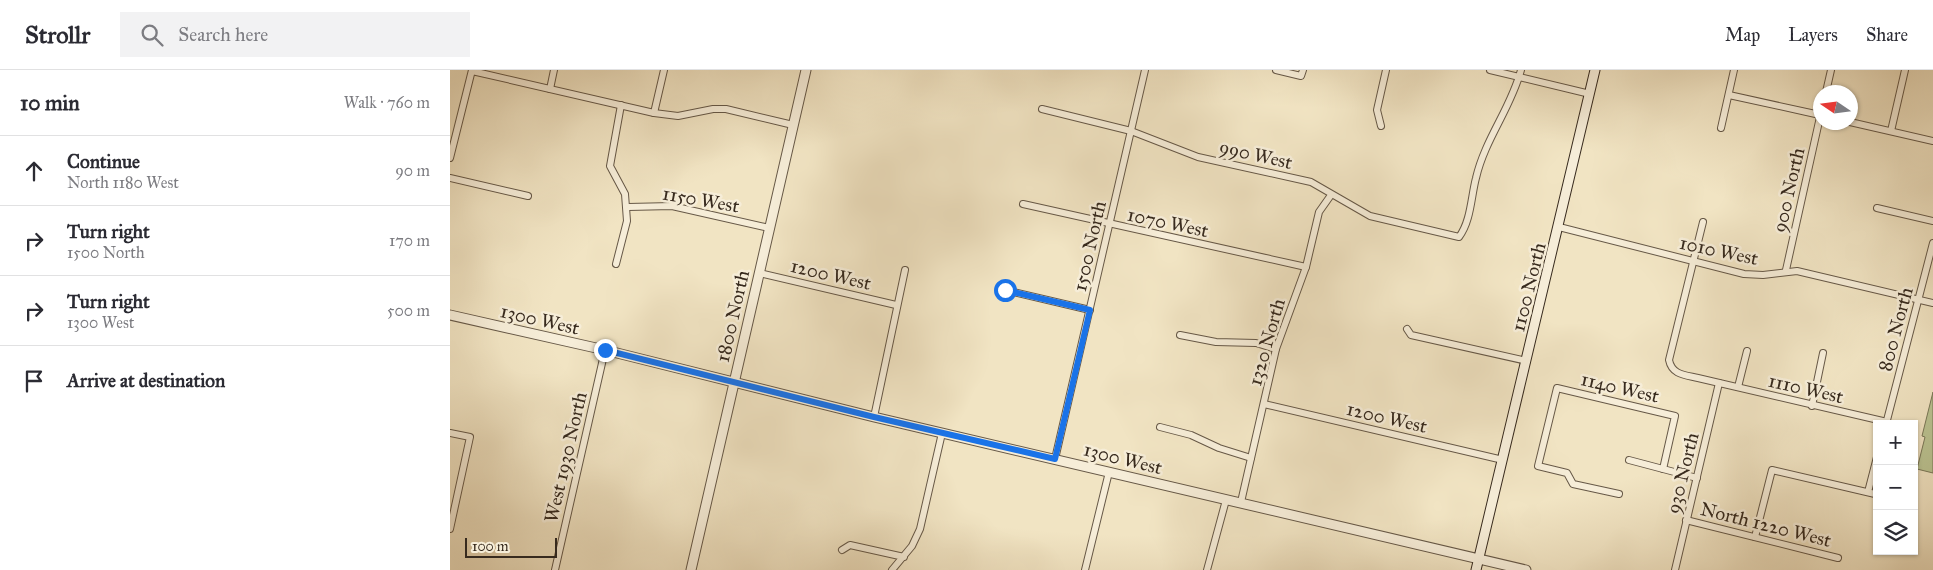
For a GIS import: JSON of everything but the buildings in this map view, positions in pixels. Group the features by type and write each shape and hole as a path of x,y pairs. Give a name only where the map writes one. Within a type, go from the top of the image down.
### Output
{"street":[{"path":"450,158 472,70 654,112 678,116 714,109 726,109 793,125"},
{"path":"550,88 554,70"},
{"path":"654,112 664,70"},
{"name":"1800 North","path":"691,570 806,70"},
{"name":"1500 North","path":"1055,459 1145,70"},
{"path":"1276,70 1302,73"},
{"path":"1381,126 1376,110 1386,70"},
{"path":"1490,70 1520,73 1590,94"},
{"name":"1100 North","path":"1476,570 1595,70"},
{"path":"1721,128 1734,70"},
{"path":"1828,85 1831,70"},
{"path":"1891,131 1905,70"},
{"name":"990 West","path":"1042,109 1131,131 1198,157 1311,182 1370,216 1459,237 1465,229 1476,176 1484,151 1513,94 1520,73"},
{"path":"1729,95 1813,114"},
{"path":"616,264 627,221 628,207 625,194 610,166 610,157 621,105"},
{"path":"1858,124 1933,141"},
{"name":"900 North","path":"1786,270 1817,130"},
{"path":"450,178 528,196"},
{"name":"1320 North","path":"1241,502 1276,349 1306,267 1319,212 1331,195"},
{"name":"1070 West","path":"1023,204 1306,267"},
{"name":"1150 West","path":"628,207 672,206 769,228"},
{"path":"1877,208 1933,220"},
{"name":"1110 West","path":"1703,222 1669,360 1670,368 1676,372 1698,378 1873,420"},
{"name":"1010 West","path":"1559,227 1744,274 1763,275 1786,270 1797,271 1933,304"},
{"name":"800 North","path":"1887,420 1933,242"},
{"path":"874,417 904,270"},
{"name":"1200 West","path":"759,273 896,305"},
{"path":"1005,290 1090,310"},
{"name":"1300 West","path":"450,315 605,350 874,417 1526,570"},
{"path":"1408,329 1411,335 1526,361"},
{"path":"1180,335 1216,342 1256,343 1276,349"},
{"name":"West 1930 North","path":"555,570 605,350"},
{"path":"1738,388 1747,351"},
{"path":"1812,406 1823,353"},
{"name":"930 North","path":"1674,570 1720,383"},
{"name":"1140 West","path":"1619,494 1573,484 1567,473 1538,466 1557,388 1675,416 1663,469"},
{"name":"1200 West","path":"1264,404 1502,460"},
{"path":"1160,427 1191,435 1219,448 1251,458"},
{"path":"897,568 912,546 920,529 942,432"},
{"path":"450,433 470,437 450,529"},
{"path":"1629,460 1697,478"},
{"path":"1868,492 1875,465"},
{"path":"1756,536 1772,470 1873,493"},
{"path":"1085,570 1109,472"},
{"path":"1208,570 1226,500"},
{"name":"North 1220 West","path":"1686,520 1838,558"},
{"path":"842,550 850,545 904,557"}],"green space":[{"path":"1933,392 1933,473 1918,469 1925,437 1922,436"}],"route":[{"path":"605,350 874,417 1055,459 1090,310 1005,290"}]}
